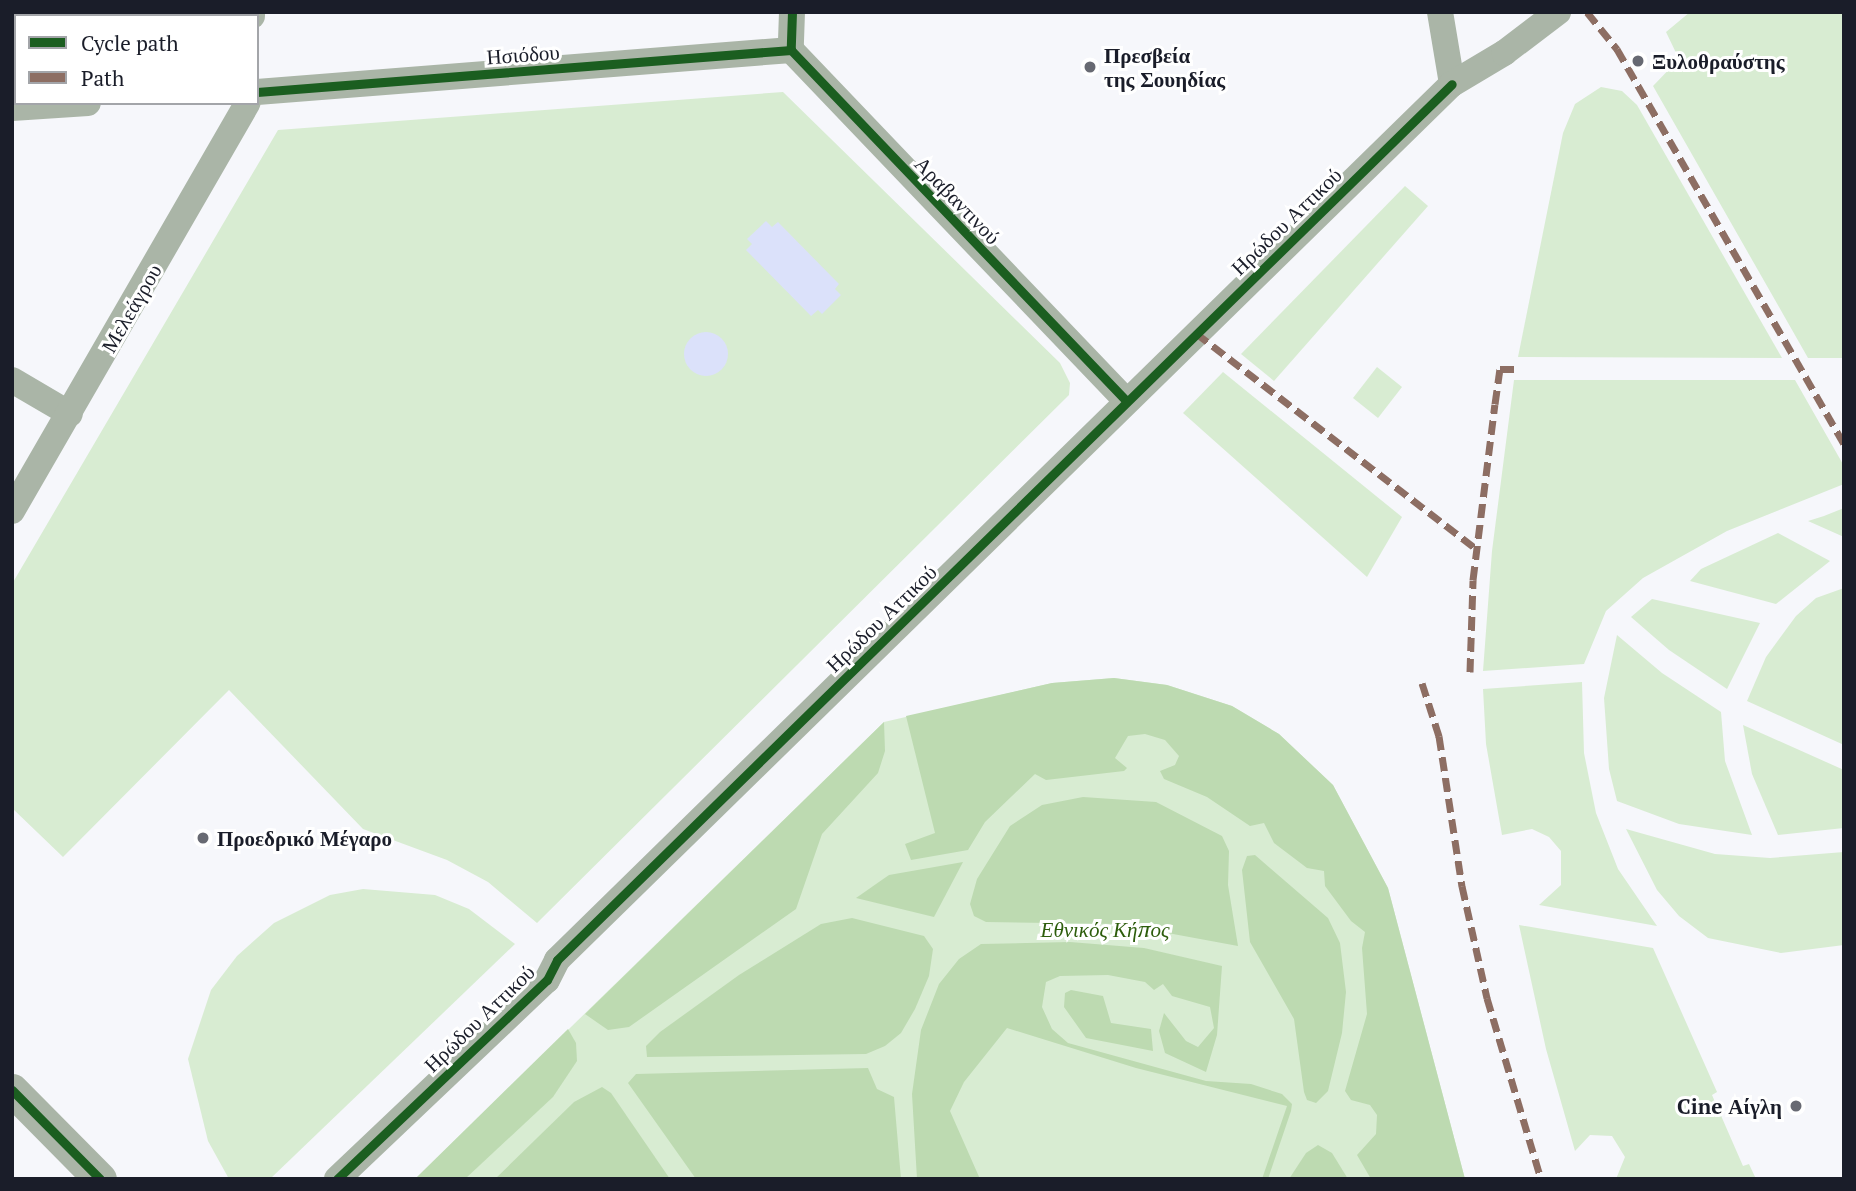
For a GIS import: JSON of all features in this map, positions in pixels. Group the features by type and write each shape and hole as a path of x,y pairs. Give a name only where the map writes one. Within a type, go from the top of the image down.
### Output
{"street":[{"path":"791,50 792,12"},
{"path":"1440,12 1452,84"},
{"name":"Ηρώδου Αττικού","path":"337,1179 547,980 557,960 1452,84 1504,53 1558,12"},
{"name":"Ησιόδου","path":"259,92 791,50"},
{"name":"Αραβαντινού","path":"791,50 1126,401"},
{"path":"12,108 58,105"},
{"name":"Μελεάγρου","path":"12,511 247,105"},
{"path":"12,380 70,414"},
{"path":"12,1090 100,1179"}],"green space":[{"path":"1690,12 1844,12 1844,358 1808,358 1653,86 1679,59 1666,32"},
{"path":"1601,87 1622,91 1637,105 1782,358 1518,357 1563,133 1575,104"},
{"path":"783,92 1060,363 1070,383 1069,395 537,923 488,882 447,860 363,829 229,690 63,857 12,808 12,584 278,130"},
{"path":"1405,186 1428,206 1274,381 1241,354"},
{"path":"1377,367 1402,387 1378,418 1353,398"},
{"path":"1223,372 1402,517 1367,577 1183,413"},
{"path":"1514,380 1795,380 1844,466 1844,484 1727,531 1643,578 1606,611 1584,664 1483,671 1492,551"},
{"path":"1844,508 1844,537 1808,521 1824,516"},
{"path":"1778,533 1830,561 1776,604 1690,581 1701,569"},
{"path":"1844,588 1844,745 1747,701 1766,657 1796,616 1816,598"},
{"path":"1652,599 1760,623 1727,689 1669,650 1631,617"},
{"path":"1617,635 1662,673 1721,712 1725,761 1752,835 1679,824 1617,801 1609,769 1604,698"},
{"name":"Εθνικός Κήπος","path":"1114,678 1167,685 1232,706 1279,734 1333,785 1388,888 1465,1179 415,1179 884,722 1052,683"},
{"path":"1114,678 1167,685 1232,706 1279,734 1333,785 1388,888 1465,1179 1371,1179 1357,1155 1376,1134 1377,1115 1370,1105 1351,1100 1345,1091 1367,1014 1362,948 1365,932 1351,921 1325,886 1324,871 1307,868 1274,843 1264,823 1250,826 1207,797 1164,779 1160,771 1175,765 1179,756 1165,740 1145,734 1128,736 1115,758 1127,768 1124,771 1046,780 1035,774 985,822 968,850 911,860 905,844 935,833 906,716 1052,683"},
{"path":"1582,682 1584,753 1596,813 1618,869 1657,926 1539,905 1561,885 1561,851 1549,837 1532,829 1502,835 1486,744 1483,689"},
{"path":"884,722 885,751 878,773 822,834 796,909 629,1027 608,1030 585,1014"},
{"path":"1743,725 1844,770 1844,828 1778,835 1752,774"},
{"path":"1083,797 1156,802 1222,836 1229,851 1228,885 1238,946 1119,924 986,922 974,916 970,904 977,879 1010,826 1042,805"},
{"path":"1626,829 1715,854 1770,858 1844,852 1844,945 1781,953 1708,938 1679,916 1657,890"},
{"path":"1255,855 1328,918 1340,943 1346,992 1342,1033 1328,1091 1316,1103 1307,1100 1304,1092 1294,1019 1250,942 1242,870 1247,856"},
{"path":"963,862 934,917 856,898 889,875"},
{"path":"363,889 435,895 469,909 515,944 270,1179 229,1179 208,1141 188,1059 211,990 237,956 274,923 330,895"},
{"path":"852,918 924,936 933,949 929,976 915,1009 901,1033 885,1046 866,1054 647,1057 646,1046 660,1032 739,975 821,924"},
{"path":"1519,925 1653,948 1717,1092 1712,1095 1743,1166 1749,1164 1756,1179 1616,1179 1625,1157 1612,1136 1590,1135 1575,1151 1546,1049"},
{"path":"1070,942 1144,948 1222,966 1217,1035 1206,1072 1165,1053 1159,1031 1164,1013 1186,1041 1198,1047 1214,1028 1210,1007 1172,996 1163,984 1154,990 1145,982 1108,975 1060,976 1046,982 1042,1007 1052,1029 1068,1043 1206,1081 1251,1084 1282,1094 1292,1104 1291,1111 1268,1179 1262,1179 1287,1106 1136,1068 1007,1028 964,1082 950,1111 980,1179 917,1179 912,1094 921,1030 939,984 959,959 981,944"},
{"path":"1071,990 1103,996 1111,1023 1151,1029 1153,1051 1086,1038 1064,1007 1065,993"},
{"path":"568,1029 576,1043 577,1061 553,1097 465,1179 415,1179"},
{"path":"868,1068 877,1089 894,1097 901,1179 696,1179 628,1083 636,1074"},
{"path":"602,1087 611,1093 670,1179 495,1179 574,1102"},
{"path":"1318,1145 1332,1153 1348,1179 1289,1179 1306,1153"}],"water":[{"path":"766,221 772,227 778,222 839,284 835,289 841,295 822,314 818,310 811,316 746,250 752,244 747,239"},
{"path":"706,332 721,339 728,354 721,369 706,376 691,369 684,354 691,339"}],"marked path":[{"path":"1587,12 1617,49 1844,443"},
{"path":"1196,333 1476,549"},
{"path":"1470,672 1473,580 1500,369 1516,369"},
{"path":"1422,683 1439,736 1462,886 1487,998 1541,1179"}],"cycle path":[{"path":"792,12 791,50 1126,401"},
{"path":"259,92 791,50"},
{"path":"337,1179 547,980 557,960 1452,84"},
{"path":"12,1090 100,1179"}],"place":[{"name":"Ξυλοθραύστης","path":"1638,61"},
{"name":"Πρεσβεία της Σουηδίας","path":"1090,67"},
{"name":"Προεδρικό Μέγαρο","path":"203,838"},
{"name":"Cine Αίγλη","path":"1796,1106"}]}
